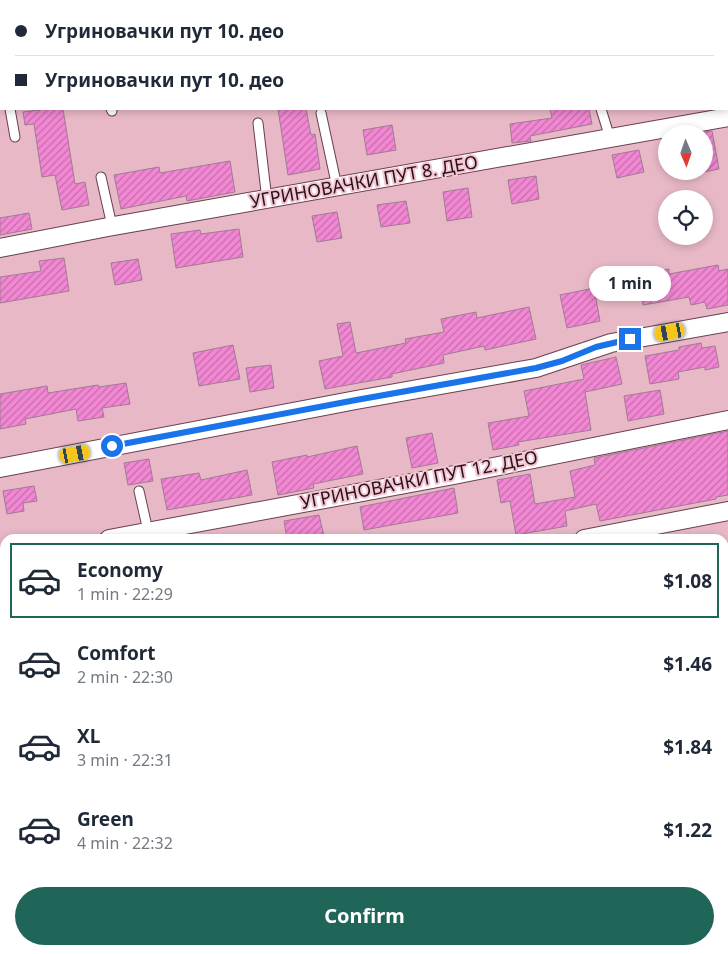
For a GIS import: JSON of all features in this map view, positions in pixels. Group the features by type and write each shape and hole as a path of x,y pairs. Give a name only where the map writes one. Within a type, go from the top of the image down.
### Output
{"street":[{"name":"УГРИНОВАЧКИ ПУТ 8. ДЕО","path":"0,248 112,226 728,117"},
{"path":"0,468 356,400 536,368 611,343 728,322"},
{"name":"УГРИНОВАЧКИ ПУТ 12. ДЕО","path":"133,534 454,475 728,420"},
{"path":"610,534 728,511"}],"lane":[{"path":"10,110 14,137"},
{"path":"601,110 610,138"},
{"path":"321,113 337,187"},
{"path":"258,123 267,200"},
{"path":"101,177 112,226"},
{"path":"139,491 148,531"}],"building":[{"path":"63,110 75,184 85,182 89,205 62,210 55,175 42,177 34,124 25,125 23,112"},
{"path":"278,110 306,110 311,135 315,134 320,169 288,175"},
{"path":"550,110 589,110 592,124 530,136 531,141 512,143 510,124 552,118"},
{"path":"392,125 396,150 367,155 363,130"},
{"path":"713,136 719,169 713,170"},
{"path":"639,150 644,172 617,178 612,155"},
{"path":"230,161 235,192 187,201 186,196 121,209 114,175 159,167 160,173"},
{"path":"536,176 539,199 512,204 508,180"},
{"path":"468,188 472,217 447,221 443,192"},
{"path":"406,201 410,223 381,227 377,205"},
{"path":"337,212 342,238 317,242 312,216"},
{"path":"29,213 32,229 0,235 0,218"},
{"path":"239,229 243,257 176,268 171,234 200,230 201,234"},
{"path":"64,258 69,291 0,303 0,277 41,271 39,261"},
{"path":"138,259 142,280 115,285 111,263"},
{"path":"718,265 719,271 728,269 728,305 707,309 705,302 691,305 689,297 643,305 639,279 647,277 647,273 669,269 669,274"},
{"path":"594,288 600,321 567,328 560,295"},
{"path":"529,307 536,339 485,350 484,346 443,355 444,363 392,374 392,377 325,389 319,361 343,356 337,324 350,322 356,353 406,343 405,339 444,332 441,319 476,312 477,318"},
{"path":"701,343 702,348 715,346 719,367 705,370 705,367 678,372 679,379 650,384 645,356 679,350 679,347"},
{"path":"233,345 240,379 199,386 193,353"},
{"path":"616,357 622,384 585,392 591,430 518,442 519,445 493,450 488,423 529,416 524,391 584,379 581,365"},
{"path":"271,365 274,388 250,392 246,368"},
{"path":"126,383 130,404 102,408 104,417 78,421 76,409 25,419 26,424 0,429 0,394 47,386 48,393 98,385 99,387"},
{"path":"660,390 664,414 628,421 624,396"},
{"path":"728,431 728,495 716,497 716,499 600,521 596,504 565,511 567,526 516,534 510,501 501,503 497,480 530,474 535,504 575,497 570,471 595,465 594,458"},
{"path":"432,433 438,463 412,468 406,438"},
{"path":"357,446 363,474 313,484 314,488 278,495 272,462 307,455 307,457"},
{"path":"149,459 153,481 128,485 124,463"},
{"path":"247,470 252,495 167,510 161,479 199,473 201,480"},
{"path":"34,486 37,501 23,503 24,511 7,514 3,491"},
{"path":"454,488 458,513 364,530 360,507"},
{"path":"319,515 324,534 286,534 284,521"}],"route":[{"path":"112,446 536,368 562,361 596,347 630,339"}]}
